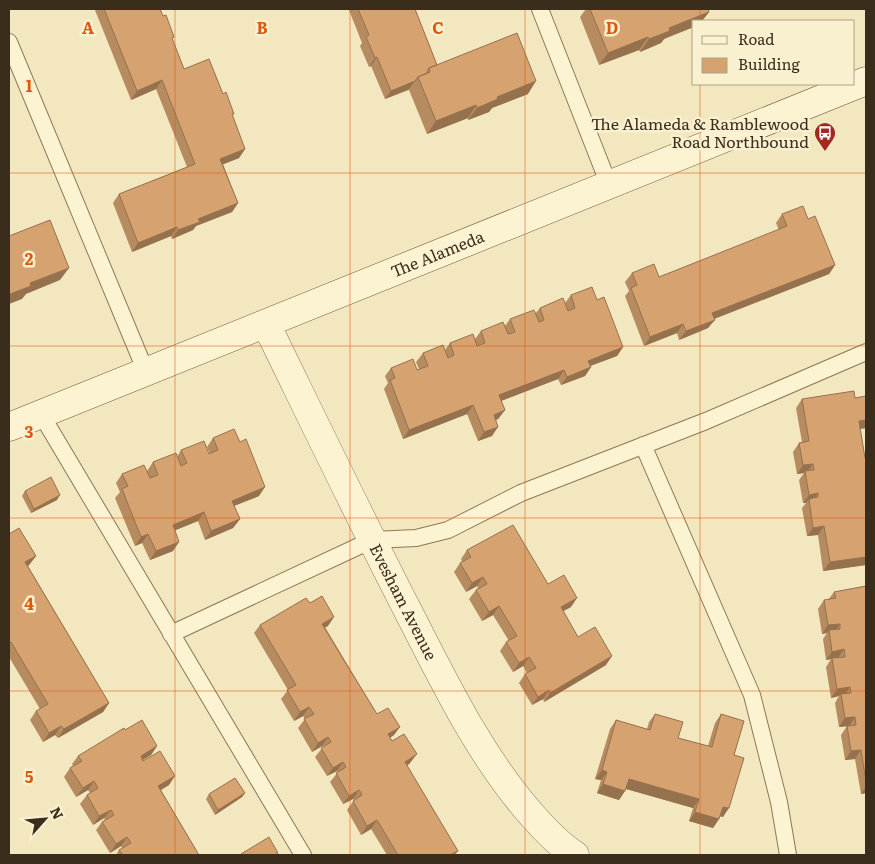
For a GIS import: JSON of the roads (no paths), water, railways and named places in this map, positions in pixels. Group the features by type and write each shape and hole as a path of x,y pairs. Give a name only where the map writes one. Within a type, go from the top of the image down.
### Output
{"main road":[{"name":"The Alameda","path":"9,427 866,81"},
{"name":"Evesham Avenue","path":"266,324 432,658 484,752 509,788 533,816 566,850 575,855"}],"lane":[{"path":"540,9 608,185"},
{"path":"9,42 146,372"},
{"path":"171,634 372,540 416,538 448,530 521,493 706,420 866,352"},
{"path":"41,414 303,855"},
{"path":"643,445 752,695 779,802 788,855"}],"place":[{"name":"The Alameda & Ramblewood Road Northbound","path":"825,152"}]}
